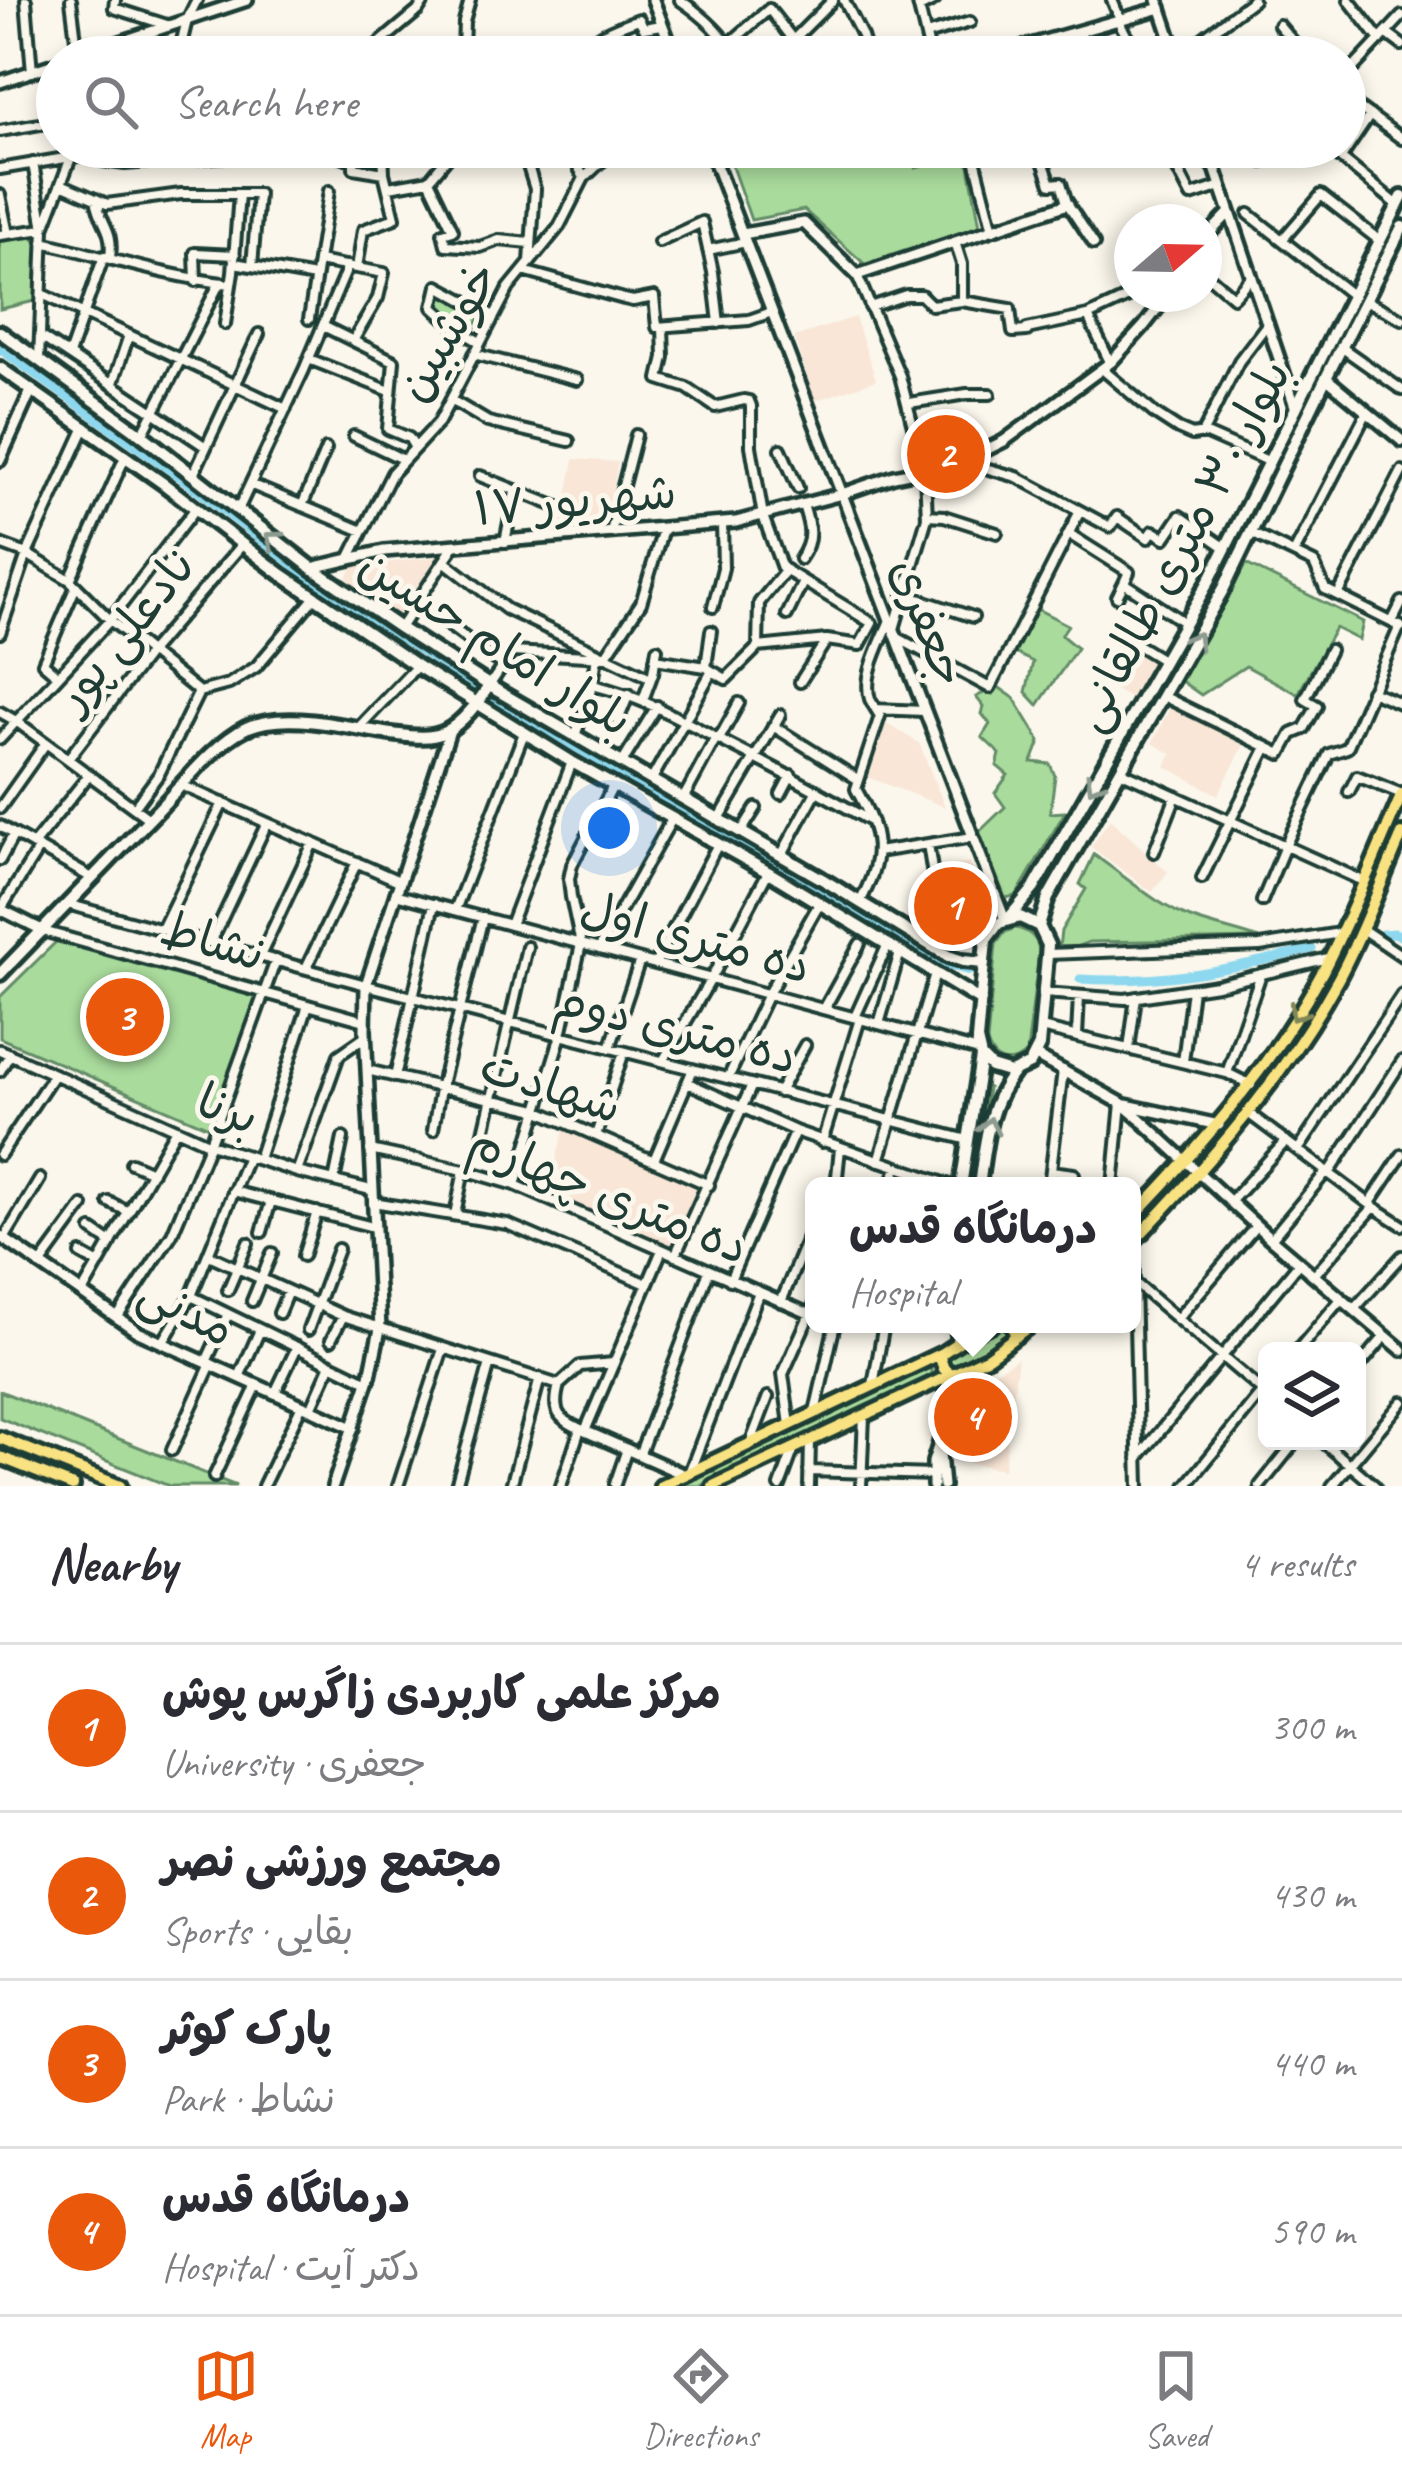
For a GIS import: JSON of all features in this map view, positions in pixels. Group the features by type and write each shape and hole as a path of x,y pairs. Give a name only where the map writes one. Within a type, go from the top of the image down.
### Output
{"main road":[{"name":"بلوار ۳۰ متری طالقانی","path":"1318,375 1341,347 1400,201"},
{"name":"بلوار ۳۰ متری طالقانی","path":"1039,926 1048,898 1224,588 1318,375 1402,227"},
{"name":"بلوار امام حسین","path":"0,332 312,568 493,689 948,956 984,963"},
{"name":"بلوار امام حسین","path":"0,368 314,598 417,666 981,1001"},
{"name":"بلوار ۳۰ متری طالقانی","path":"984,963 991,930 1034,888 1302,412"},
{"path":"0,974 181,785 247,728 290,720 426,736 450,730 481,707 493,689"},
{"path":"1141,1208 1219,1125 1266,1062 1330,958 1402,794"},
{"path":"1141,1233 1279,1072 1338,979 1402,834"},
{"path":"981,1177 992,1109 1014,1072 1036,1056 1041,1028 1048,945 1039,926 1020,917 1007,919"},
{"path":"959,1177 980,1054 984,963"},
{"path":"980,1054 1000,1072 1014,1072"},
{"path":"1266,1062 1279,1072"},
{"path":"957,1342 958,1333"},
{"path":"661,1486 975,1333"},
{"path":"713,1486 988,1357 1011,1333"},
{"path":"942,1353 944,1369 953,1374"},
{"path":"0,1438 120,1486"},
{"path":"0,1457 73,1486"}],"street":[{"path":"26,0 32,71"},
{"path":"71,0 75,36"},
{"path":"115,0 114,8 169,26"},
{"path":"184,36 197,0"},
{"path":"139,36 247,0"},
{"path":"388,36 425,0"},
{"path":"463,36 470,0"},
{"path":"653,0 666,36"},
{"path":"680,0 721,36"},
{"path":"738,36 776,0"},
{"path":"797,36 833,0"},
{"path":"844,0 862,36"},
{"path":"935,0 918,4 926,35 970,22"},
{"path":"1112,0 1128,36"},
{"path":"1206,36 1253,0"},
{"path":"1349,0 1383,36 1402,45"},
{"path":"1063,36 1160,4 1171,36"},
{"path":"769,9 790,36"},
{"path":"1366,54 1402,16"},
{"path":"600,36 639,19 644,28 662,25"},
{"path":"1279,25 1288,36"},
{"path":"1081,31 1083,36"},
{"path":"0,82 36,70"},
{"path":"1366,113 1402,139"},
{"path":"1366,122 1370,116"},
{"path":"0,131 36,125"},
{"path":"0,169 36,162"},
{"path":"33,163 44,229 39,360"},
{"path":"44,229 67,168"},
{"path":"354,168 384,173"},
{"path":"237,511 352,267 363,230 395,218 384,168"},
{"path":"389,187 429,180 439,168"},
{"path":"528,168 535,189 530,262"},
{"path":"579,168 584,178"},
{"name":"خوشبین","path":"349,559 392,473 439,422 509,288 559,227 584,178 595,168"},
{"name":"جعفری","path":"717,168 1007,919"},
{"path":"977,168 992,230"},
{"path":"1045,168 1051,184 1061,183 1067,204 1094,244"},
{"path":"1177,168 1191,196 1219,181"},
{"path":"1213,168 1302,412"},
{"path":"1355,168 1400,201"},
{"path":"429,180 452,230 443,233 446,245 480,247 499,240 530,243"},
{"path":"61,184 107,204 181,194 258,194 252,266"},
{"path":"309,319 329,191"},
{"path":"142,435 226,284 234,259 239,194"},
{"path":"0,195 4,235 44,229"},
{"path":"1282,240 1322,195 1380,241"},
{"path":"69,355 107,257 111,232 100,217 96,199"},
{"path":"857,274 1067,204"},
{"path":"1222,220 1230,212"},
{"path":"1249,214 1359,298 1402,319"},
{"path":"659,242 702,222 719,322"},
{"path":"708,250 804,223 857,274 909,403 925,472 927,515 894,629 872,670 868,691 880,716 856,789 872,822 877,852 875,873 860,902"},
{"path":"43,242 196,281 226,284"},
{"path":"955,242 962,264 962,302"},
{"path":"196,281 195,253 316,277"},
{"path":"1388,254 1402,262"},
{"path":"318,261 384,272 378,298 354,339"},
{"path":"523,271 633,301 654,297 657,327 749,320 772,312"},
{"path":"1222,288 1233,297 1252,277"},
{"path":"225,324 226,284"},
{"path":"480,342 433,308 439,286 494,316"},
{"path":"42,294 286,409"},
{"path":"870,307 921,295 931,305 962,302 1010,309 1012,332 1088,316 1114,304"},
{"name":"۱۷ شهریور","path":"312,568 384,551 722,524 962,462 1004,441 1106,366 1154,312"},
{"path":"1088,316 1106,366 1155,414 1192,436 1202,434 1270,462"},
{"path":"1202,434 1239,361 1268,323"},
{"path":"323,326 394,361 388,429 409,438 415,448"},
{"path":"663,327 659,379 687,388 715,407 749,401 763,516 782,568 990,688 1080,511"},
{"path":"193,475 259,334"},
{"path":"113,383 130,335"},
{"path":"41,337 206,447"},
{"path":"1341,347 1402,390"},
{"path":"474,354 577,380"},
{"path":"308,359 390,391"},
{"path":"1284,372 1299,380 1318,375 1402,441"},
{"path":"0,460 5,436 32,391"},
{"path":"909,403 991,394"},
{"path":"451,400 488,422 569,441"},
{"path":"1294,553 1366,412"},
{"path":"0,633 27,554 85,428"},
{"path":"610,534 636,435"},
{"path":"354,436 404,460"},
{"path":"302,506 326,449"},
{"path":"781,449 798,488"},
{"path":"58,676 43,663 125,457"},
{"path":"962,462 1004,471 1110,527 1117,517 1122,518 1148,538 1153,531 1165,538 1180,516 1226,548"},
{"path":"1338,595 1402,471"},
{"path":"480,476 568,512"},
{"path":"252,485 364,531"},
{"path":"505,542 515,492"},
{"path":"800,559 810,545 803,505"},
{"path":"0,739 110,620 196,508"},
{"path":"927,515 997,533"},
{"path":"713,608 723,568 722,524"},
{"path":"574,737 601,657 641,603 663,529"},
{"path":"1250,533 1314,562 1325,589 1398,625"},
{"path":"1069,534 1129,572 1117,597"},
{"path":"0,544 27,554 73,583 110,620 200,692"},
{"name":"نادعلی پور","path":"68,759 150,652 242,545"},
{"path":"400,628 454,546"},
{"path":"444,561 506,609 651,678"},
{"path":"758,647 759,603 786,570"},
{"path":"787,615 803,581"},
{"path":"1124,583 1185,623"},
{"path":"904,594 974,617"},
{"path":"134,808 159,774 200,692 229,684 256,667 314,598"},
{"path":"417,602 502,665"},
{"path":"1262,901 1329,754 1347,748 1398,625 1402,602"},
{"path":"643,700 656,654 709,669 726,679 758,647 827,640 860,645 872,623"},
{"path":"651,781 709,669 711,631"},
{"path":"1123,636 1164,661"},
{"path":"800,682 827,640"},
{"path":"1163,696 1281,754 1317,706 1305,698 1330,650"},
{"path":"493,689 512,652 601,657"},
{"path":"357,729 417,666"},
{"path":"593,685 629,694 685,719 872,822"},
{"path":"1371,691 1402,704"},
{"path":"617,723 629,694"},
{"path":"683,799 740,703"},
{"path":"621,764 657,706"},
{"path":"876,709 925,711"},
{"path":"0,712 149,819"},
{"path":"719,819 780,715"},
{"path":"773,726 860,780"},
{"path":"333,1486 368,1382 380,1329 366,985 450,730"},
{"path":"455,910 524,733"},
{"path":"0,808 46,743"},
{"path":"1202,878 1267,747"},
{"path":"509,925 572,762"},
{"path":"1120,771 1363,881"},
{"path":"42,930 1,909 36,847 89,775"},
{"path":"781,794 791,776"},
{"path":"1349,792 1357,776 1402,794"},
{"path":"181,785 399,881"},
{"path":"515,1185 561,1035 581,944 569,879 577,852 613,786"},
{"path":"782,856 817,790"},
{"path":"1154,852 1176,796"},
{"path":"162,929 223,803"},
{"path":"741,832 756,808"},
{"path":"599,949 672,819"},
{"path":"211,942 267,823"},
{"path":"0,826 92,878"},
{"path":"0,860 14,834"},
{"path":"877,852 973,837"},
{"path":"260,956 314,843"},
{"path":"655,964 718,844"},
{"path":"928,844 934,882"},
{"path":"306,968 357,862"},
{"path":"663,1061 768,872"},
{"name":"ده متری اول","path":"395,894 980,1054"},
{"path":"728,1078 820,902"},
{"name":"ده متری دوم","path":"67,904 968,1140"},
{"path":"394,1077 434,904"},
{"path":"434,1130 483,917"},
{"path":"1361,928 1402,956"},
{"name":"نشاط","path":"42,930 365,1021"},
{"path":"1048,954 1260,946 1340,933"},
{"path":"824,1009 860,944"},
{"path":"822,1142 858,1018 888,944"},
{"path":"482,1141 526,947"},
{"path":"879,1024 900,952"},
{"path":"1044,994 1136,997 1330,958"},
{"path":"117,1318 172,1234 276,960"},
{"path":"610,1048 640,960"},
{"path":"879,1161 935,972"},
{"path":"1227,1072 1261,974"},
{"path":"1183,1062 1192,989"},
{"path":"1298,1150 1402,995"},
{"path":"1077,1036 1079,996"},
{"path":"1129,1049 1136,997"},
{"path":"163,1342 191,1296 233,1191 253,1158 308,1005"},
{"path":"1041,1028 1227,1072 1251,1084"},
{"path":"296,1172 339,1055 365,1036"},
{"path":"779,1092 805,1045"},
{"path":"0,1071 5,1052"},
{"name":"برنا","path":"5,1052 210,1144 334,1180 372,1196 507,1224 647,1284"},
{"path":"596,1135 624,1052"},
{"path":"1036,1056 1120,1103 1271,1239 1400,1344"},
{"path":"1271,1239 1329,1171 1402,1061"},
{"name":"شهادت","path":"367,1070 537,1110 709,1185"},
{"path":"654,1160 693,1070"},
{"path":"1050,1177 1063,1070"},
{"path":"0,1155 54,1074"},
{"path":"688,1083 822,1142 929,1177"},
{"path":"675,1256 752,1085"},
{"path":"1120,1103 1219,1125"},
{"path":"1114,1177 1120,1103"},
{"path":"1248,1113 1402,1225"},
{"path":"82,1293 176,1129"},
{"path":"730,1280 794,1131"},
{"path":"334,1180 343,1138"},
{"path":"1230,1202 1286,1141"},
{"path":"837,1177 840,1148"},
{"name":"ده متری چهارم","path":"370,1150 515,1185 781,1302 805,1308"},
{"path":"1314,1275 1372,1205 1402,1155"},
{"path":"131,1163 152,1172"},
{"path":"894,1177 898,1167"},
{"path":"455,1215 464,1170"},
{"path":"1051,1171 1074,1177"},
{"path":"2,1238 40,1179"},
{"path":"233,1191 373,1227"},
{"path":"262,1232 271,1201"},
{"path":"109,1202 129,1212"},
{"path":"40,1265 83,1206"},
{"path":"303,1256 317,1212"},
{"path":"1178,1319 1256,1226"},
{"path":"92,1230 111,1243"},
{"name":"مدنی","path":"2,1238 138,1332 352,1428"},
{"path":"228,1290 248,1243"},
{"path":"781,1302 805,1244"},
{"path":"308,1330 338,1250"},
{"path":"561,1486 662,1250"},
{"path":"253,1300 272,1253"},
{"path":"81,1254 99,1264"},
{"path":"209,1255 343,1316 559,1385"},
{"path":"1354,1309 1402,1256"},
{"path":"1138,1458 1299,1263"},
{"path":"640,1453 709,1270"},
{"path":"1141,1288 1258,1385"},
{"path":"279,1313 288,1291"},
{"path":"614,1363 580,1366 559,1385 556,1411 582,1430 687,1473 759,1292"},
{"path":"191,1296 368,1382"},
{"path":"1305,1342 1341,1299"},
{"path":"172,1450 229,1314"},
{"path":"331,1340 343,1316"},
{"path":"790,1425 783,1374 805,1325"},
{"path":"239,1377 260,1330"},
{"path":"815,1413 833,1333"},
{"path":"873,1386 882,1333"},
{"path":"1135,1333 1139,1486"},
{"path":"1366,1358 1385,1336"},
{"path":"275,1393 297,1347"},
{"path":"398,1486 443,1349"},
{"path":"456,1486 490,1363"},
{"path":"263,1486 331,1364"},
{"path":"809,1471 933,1480 953,1374"},
{"path":"511,1486 540,1378"},
{"path":"214,1477 257,1385"},
{"path":"750,1444 768,1397"},
{"path":"1186,1486 1258,1400"},
{"path":"1332,1486 1402,1402"},
{"path":"861,1486 864,1414"},
{"path":"809,1486 810,1439"},
{"path":"939,1443 944,1486"},
{"path":"780,1486 795,1447"},
{"path":"615,1484 628,1448"},
{"path":"1260,1486 1289,1450"},
{"path":"1332,1450 1376,1486"}],"shaded area":[{"path":"855,317 876,380 815,401 794,337"},
{"path":"574,459 618,462 606,530 560,531"},
{"path":"442,556 399,619 346,581 352,567"},
{"path":"1121,639 1158,660 1133,700 1104,684"},
{"path":"1171,706 1244,745 1218,795 1165,766 1172,754 1152,743"},
{"path":"883,722 919,743 945,807 866,774"},
{"path":"1110,819 1168,872 1152,892 1091,847"},
{"path":"969,862 978,911 985,910 988,921 974,944 924,902 954,866"},
{"path":"565,1127 702,1190 674,1249 546,1196"},
{"path":"1018,1358 1004,1469 948,1460 957,1395"}],"green space":[{"path":"732,168 969,168 980,226 866,265 804,210 751,220"},
{"path":"31,236 38,243 35,301 0,309 0,241"},
{"path":"443,291 481,315 472,334 438,308"},
{"path":"1244,563 1363,622 1359,640 1335,628 1298,694 1246,666 1201,695 1181,681"},
{"path":"1035,608 1068,625 1061,635 1077,648 1038,705 1026,692 1033,662 1013,652"},
{"path":"997,686 1014,698 1040,741 1032,762 1050,764 1055,776 1050,813 1065,812 1016,896 1005,898 978,833 1005,807 995,793 1008,775 997,766 1000,754 982,737 990,724 976,697"},
{"path":"1094,855 1180,913 1259,939 1089,942 1059,947 1061,931 1086,889 1080,884"},
{"path":"1015,928 1032,936 1039,953 1027,1052 1009,1062 998,1059 987,1042 996,944"},
{"path":"59,939 257,996 213,1129 0,1038 0,997"},
{"path":"982,1086 988,1088 974,1177 968,1177"},
{"path":"1006,1333 1006,1338 953,1367 946,1364 947,1358 977,1338"},
{"path":"927,1367 931,1377 700,1486 674,1486"},
{"path":"0,1391 236,1486 169,1486 0,1418"}],"waterway":[{"path":"1303,406 1402,214"},
{"path":"0,349 180,477 314,581 481,690"},
{"path":"495,700 948,965 969,971"},
{"path":"1382,934 1402,937"},
{"path":"1080,979 1197,973 1312,949"}],"place":[{"name":"مجتمع ورزشی نصر","path":"946,454"},
{"name":"مرکز علمی کاربردی زاگرس پوش","path":"953,906"},
{"name":"پارک کوثر","path":"125,1017"},
{"name":"درمانگاه قدس","path":"973,1417"}]}
